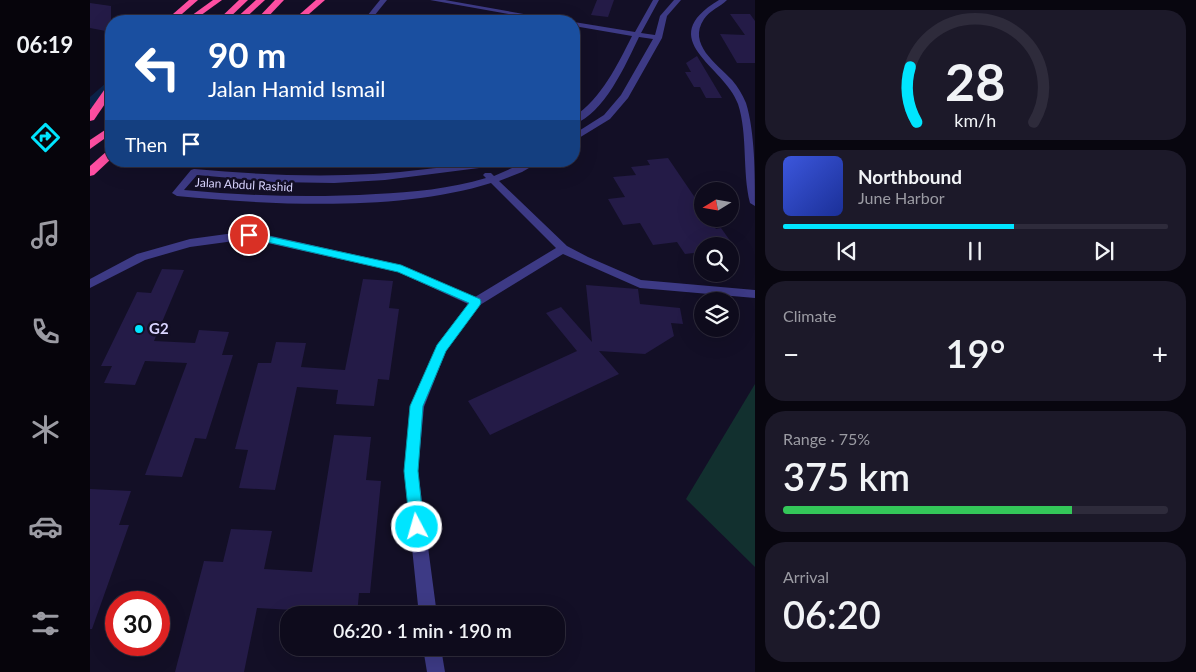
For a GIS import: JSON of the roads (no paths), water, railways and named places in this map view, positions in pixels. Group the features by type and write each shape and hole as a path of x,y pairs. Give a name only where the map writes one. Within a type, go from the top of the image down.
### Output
{"highway":[{"path":"176,15 194,0"},
{"path":"197,15 218,0"},
{"path":"208,15 228,0"},
{"path":"228,15 244,0"},
{"path":"244,15 261,0"},
{"path":"266,15 281,0"},
{"path":"294,15 308,0"},
{"path":"303,15 321,0"},
{"path":"90,118 105,97"},
{"path":"90,146 105,134"},
{"path":"90,172 105,158"}],"street":[{"path":"371,15 384,0"},
{"path":"433,0 523,15"},
{"path":"580,117 607,90 656,0"},
{"path":"580,134 607,117 625,96 658,38 664,16 678,0"},
{"path":"724,0 705,11 696,32 700,55 736,91 746,117 748,164 755,203"},
{"path":"580,25 658,38"},
{"name":"Jalan Abdul Rashid","path":"459,167 408,175 353,179 274,179 194,172 177,192 255,200 342,200 436,193 492,180 522,167"},
{"path":"486,167 492,180 563,250 640,284 755,294"},
{"path":"90,284 141,256 190,243 249,235 401,269 476,302"},
{"path":"427,606 411,471 417,406 441,349 476,302 563,250"},
{"path":"433,656 436,672"}],"waterway":[{"path":"90,104 105,91"}],"place":[{"name":"G2","path":"139,329"}]}
